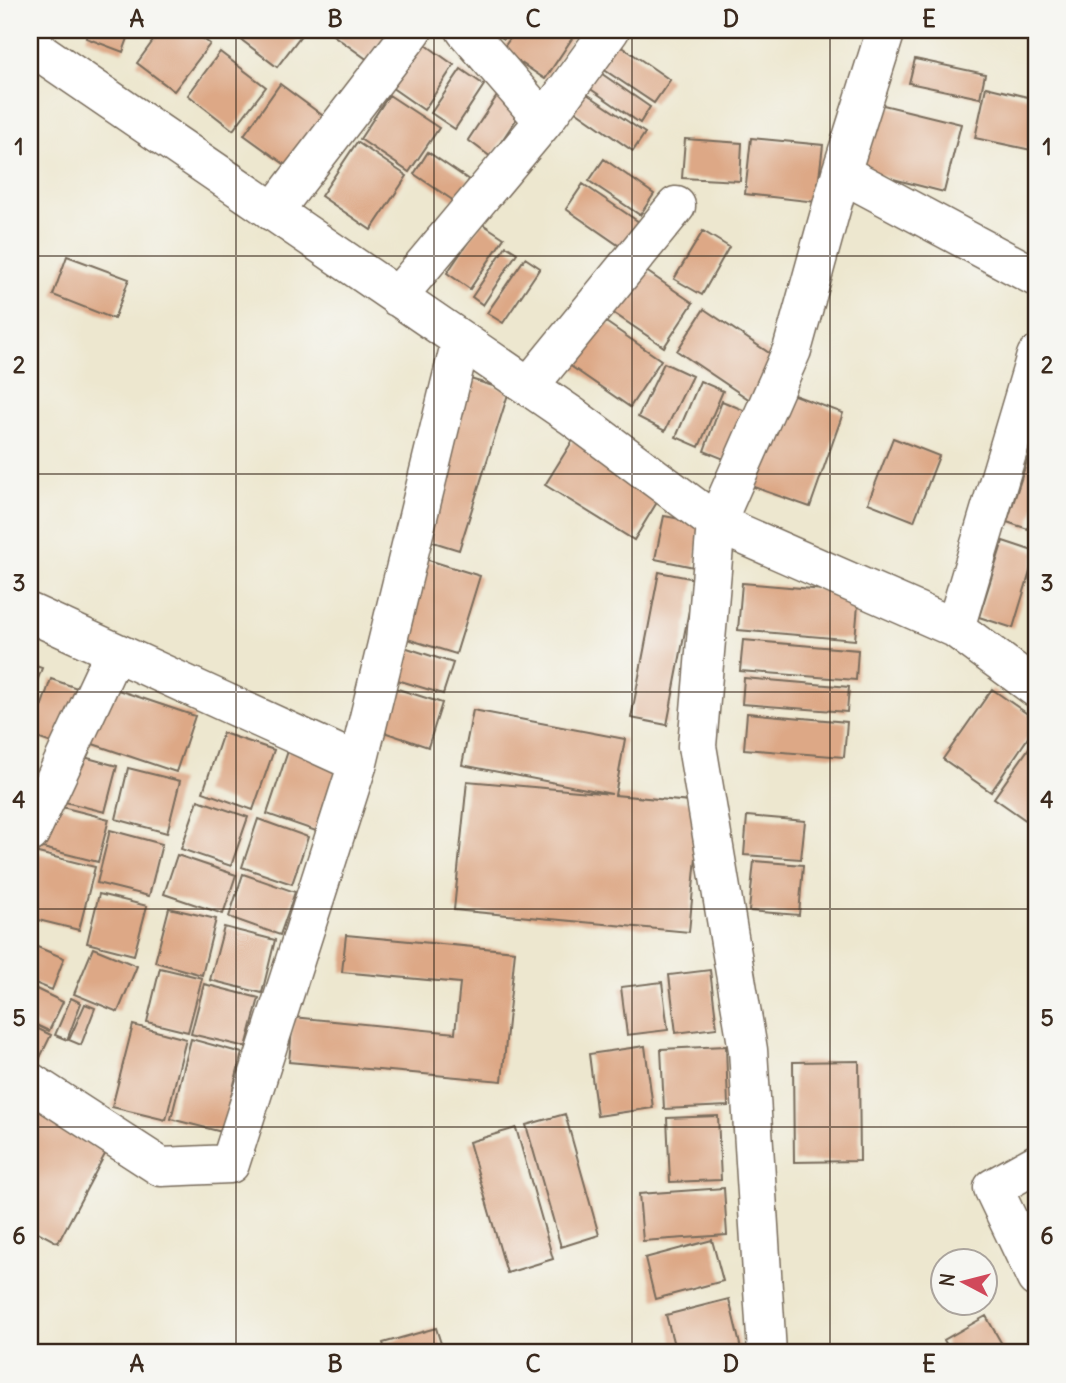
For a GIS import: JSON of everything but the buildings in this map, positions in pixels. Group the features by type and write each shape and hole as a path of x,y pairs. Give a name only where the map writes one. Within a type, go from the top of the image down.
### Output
{"street":[{"path":"273,212 413,30"},
{"path":"465,30 544,121"},
{"path":"397,297 544,121 610,30"},
{"path":"767,1353 748,1050 697,746 716,523 792,350 841,173 886,30"},
{"path":"30,45 529,386 716,523 955,628 1036,688"},
{"path":"841,173 1036,277"},
{"path":"529,386 676,206"},
{"path":"30,1082 161,1167 230,1164 358,762 461,340"},
{"path":"955,628 1036,356"},
{"path":"30,613 358,762"},
{"path":"30,833 114,653"},
{"path":"1036,1164 993,1188 1036,1278"}]}
